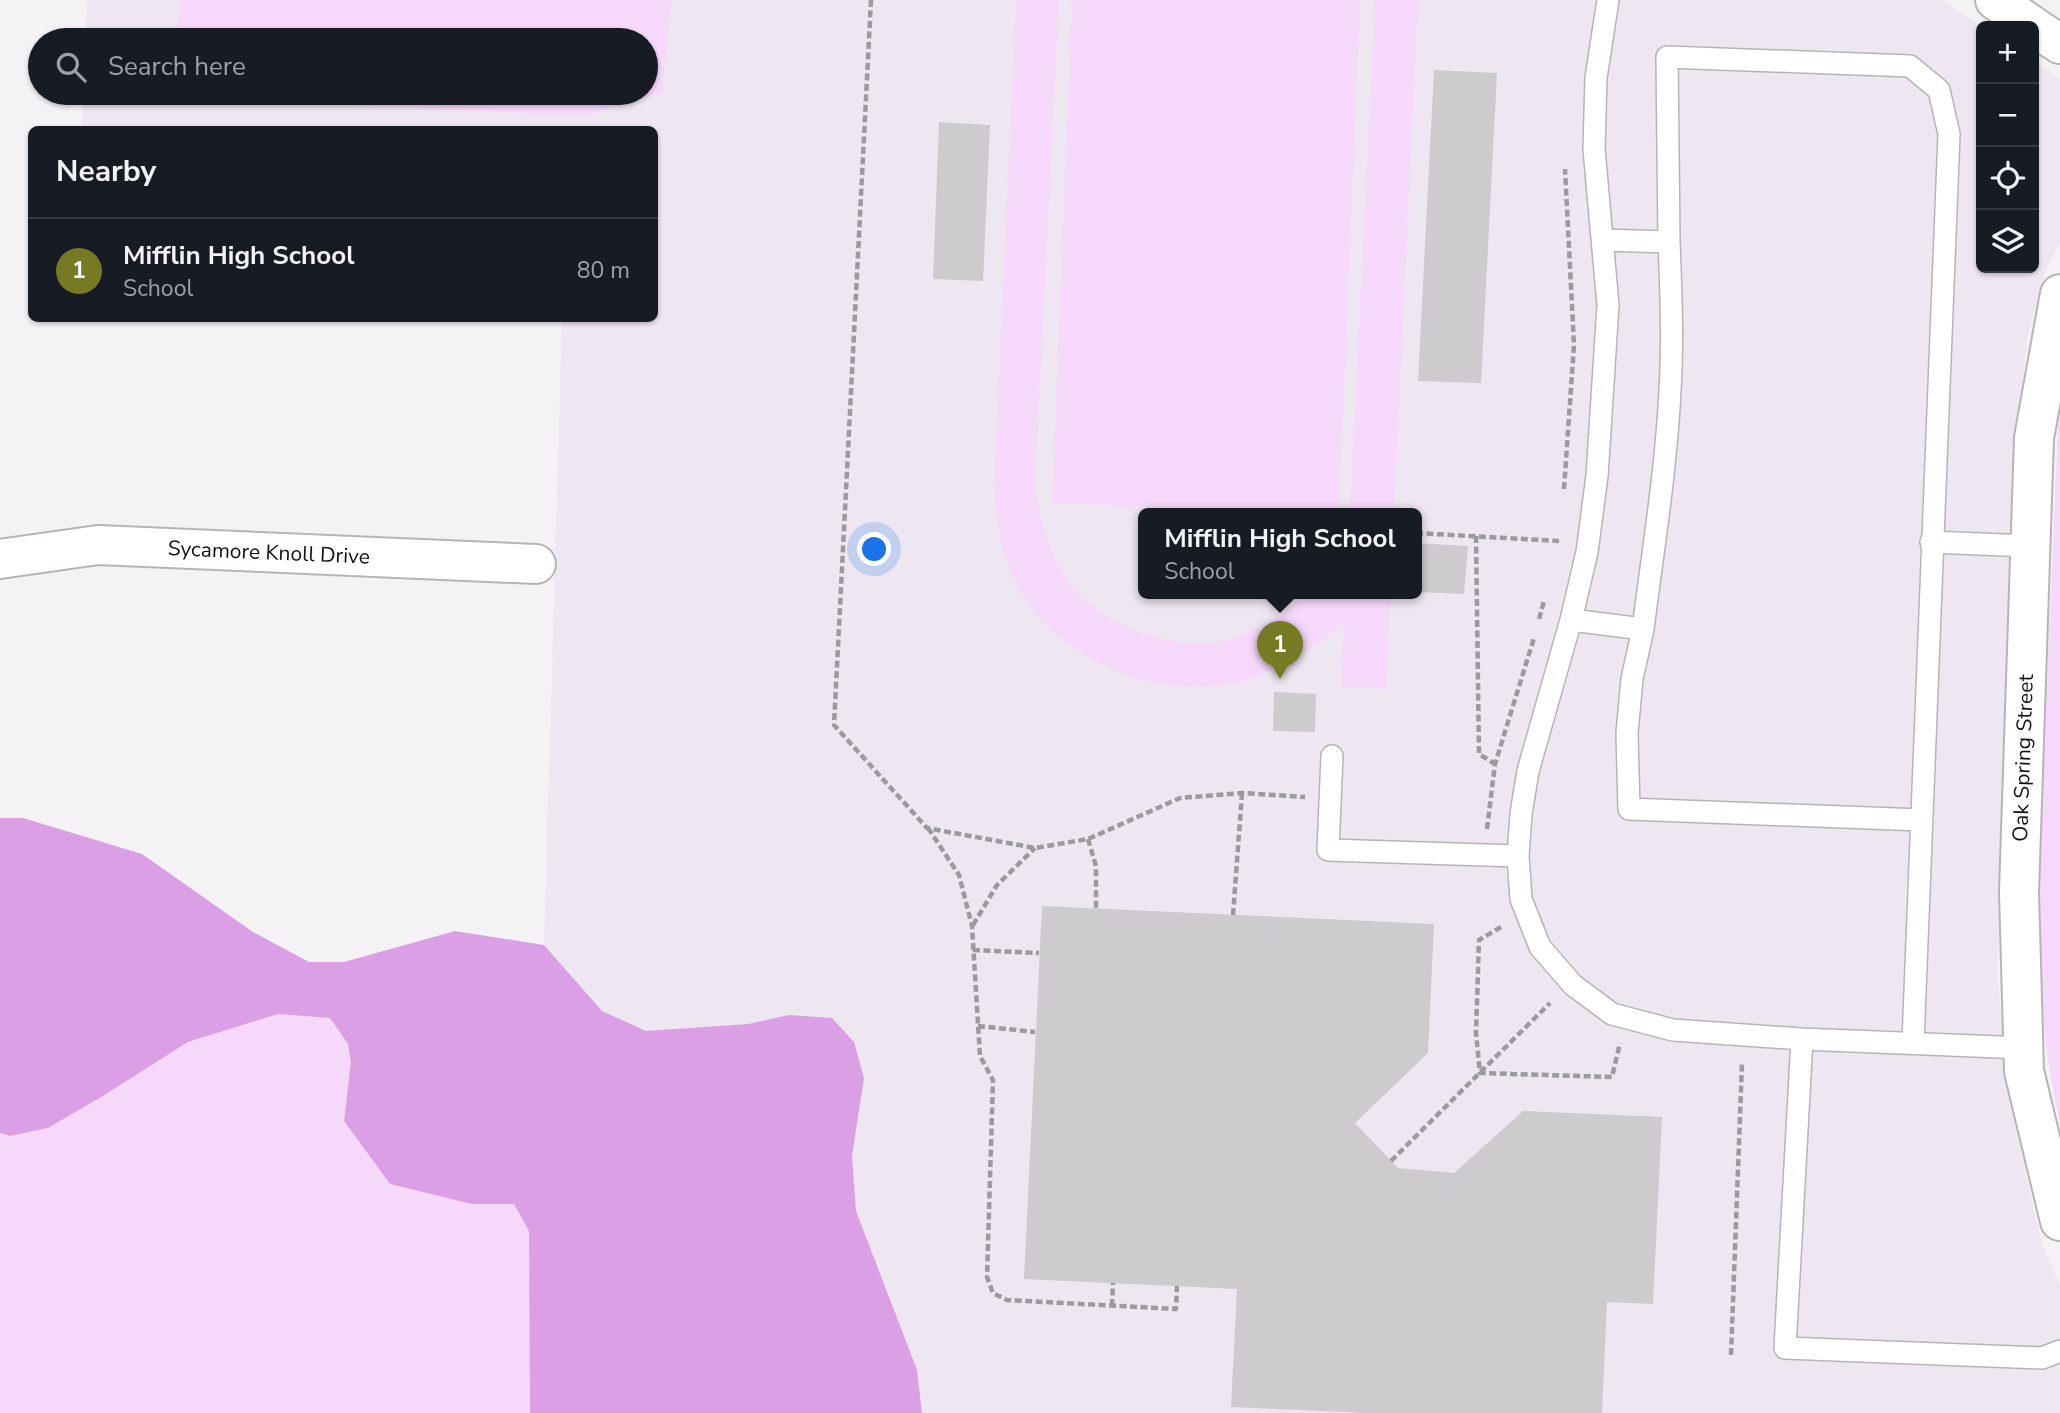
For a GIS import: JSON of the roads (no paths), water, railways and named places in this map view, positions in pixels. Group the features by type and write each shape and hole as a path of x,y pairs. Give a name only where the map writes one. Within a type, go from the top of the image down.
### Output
{"street":[{"path":"1995,0 2026,21"},
{"path":"2039,29 2060,44"},
{"name":"Oak Spring Street","path":"2060,294 2034,438 2019,892 2024,1071 2060,1221"},
{"name":"Sycamore Knoll Drive","path":"0,559 98,545 536,564"}],"lane":[{"path":"1608,0 1596,90 1594,149 1608,305 1597,476 1587,552 1571,620 1528,771 1521,814 1518,856 1521,899 1540,947 1573,985 1612,1014 1673,1030 2024,1048"},
{"path":"1913,1042 1949,134 1939,90 1910,66 1667,57 1672,312 1670,390 1662,492 1643,629 1632,679 1628,733 1629,809 1921,820"},
{"path":"1602,240 1669,242"},
{"path":"1931,542 2029,546"},
{"path":"1571,620 1643,629"},
{"path":"1332,756 1328,850 1518,856"},
{"path":"1801,1038 1785,1348 2042,1358 2060,1352"}],"place":[{"name":"Mifflin High School","path":"1280,679"}]}
